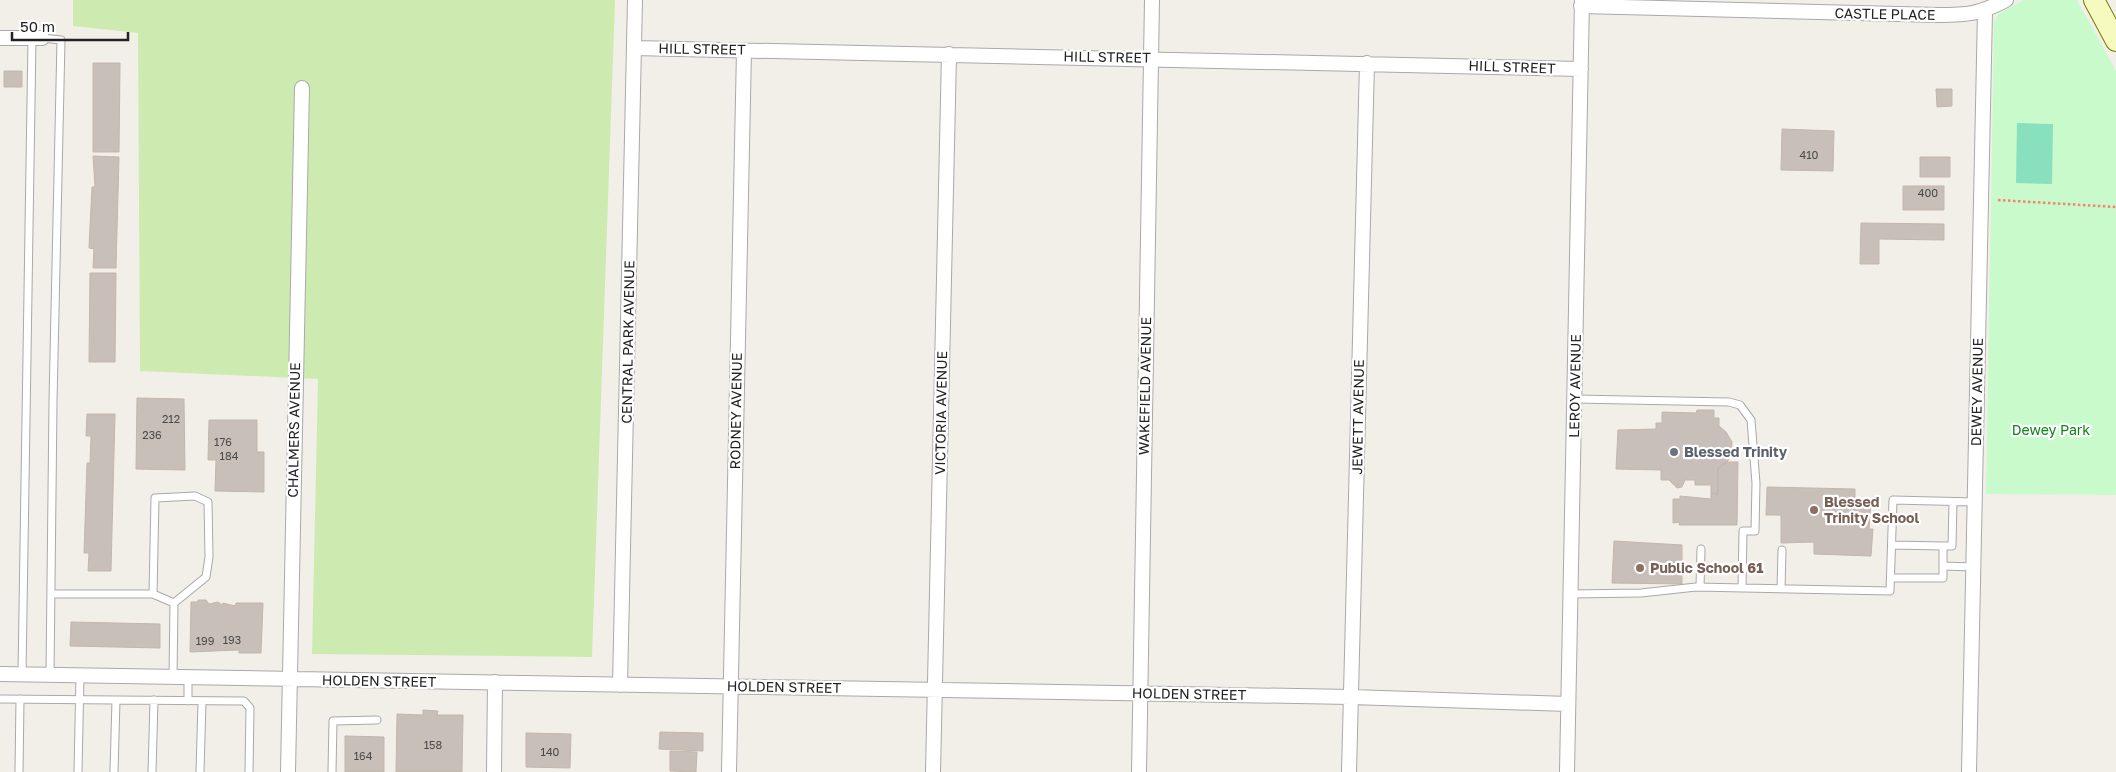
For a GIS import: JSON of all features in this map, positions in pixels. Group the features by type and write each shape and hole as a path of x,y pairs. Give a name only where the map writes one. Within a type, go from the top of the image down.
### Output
{"street":[{"name":"CENTRAL PARK AVENUE","path":"620,684 635,0"},
{"name":"WAKEFIELD AVENUE","path":"1139,772 1152,0"},
{"name":"CASTLE PLACE","path":"1581,3 1939,16 1969,15 1984,12 2006,0"},
{"path":"2094,0 2116,41"},
{"name":"LEROY AVENUE","path":"1566,772 1575,399 1581,3"},
{"name":"DEWEY AVENUE","path":"1970,772 1984,12"},
{"path":"0,38 37,38"},
{"name":"HILL STREET","path":"634,48 1367,62 1581,69"},
{"name":"RODNEY AVENUE","path":"729,772 744,50"},
{"name":"VICTORIA AVENUE","path":"933,772 949,54"},
{"name":"JEWETT AVENUE","path":"1349,772 1367,62"},
{"name":"CHALMERS AVENUE","path":"288,772 302,88"},
{"name":"HOLDEN STREET","path":"0,674 1351,697 1568,704"},
{"path":"494,682 494,772"}],"lane":[{"path":"22,674 37,38 61,40 53,402 50,675"},
{"path":"1575,399 1729,402 1740,405 1751,420 1756,483 1755,531 1743,530 1742,587"},
{"path":"152,594 155,498 195,496 208,502 206,577 174,603"},
{"path":"1570,594 1641,592 1700,587 1890,591 1893,500 1975,502"},
{"path":"1892,545 1952,546 1953,502"},
{"path":"1891,578 1943,578 1943,546"},
{"path":"1700,587 1701,549"},
{"path":"1781,589 1782,550"},
{"path":"1943,566 1974,567"},
{"path":"52,594 152,594 174,603"},
{"path":"173,677 174,603"},
{"path":"78,772 80,676"},
{"path":"188,677 188,701"},
{"path":"0,699 244,701 250,708 249,772"},
{"path":"18,772 20,699"},
{"path":"114,772 116,700"},
{"path":"152,772 154,700"},
{"path":"200,772 202,701"},
{"path":"332,772 333,721 377,720"}],"path":[{"path":"1998,200 2116,206"}],"green space":[{"path":"73,0 615,0 592,657 312,654 318,379 140,371 138,33 73,26"},
{"name":"Dewey Park","path":"2024,0 2077,0 2116,71 2116,495 1986,494 1994,22 1998,14"},
{"path":"2017,123 2053,124 2052,184 2016,183"}],"building":[{"path":"93,63 120,63 119,152 93,152"},
{"path":"4,71 22,71 22,87 4,87"},
{"path":"1936,89 1952,89 1952,106 1937,107"},
{"path":"1782,129 1834,131 1833,171 1781,170"},
{"path":"93,156 119,157 116,268 93,268 94,249 89,248 92,187 95,187"},
{"path":"1920,157 1950,157 1950,177 1920,177"},
{"path":"1903,186 1944,186 1944,210 1903,210"},
{"path":"1861,223 1944,224 1944,240 1879,239 1879,264 1860,264"},
{"path":"90,273 116,273 115,362 89,362"},
{"path":"137,398 184,399 185,470 136,469"},
{"name":"Blessed Trinity","path":"1697,410 1714,410 1714,418 1719,418 1719,426 1726,432 1732,442 1731,456 1727,462 1718,468 1718,494 1711,493 1711,485 1695,485 1695,480 1685,480 1682,487 1677,488 1669,480 1661,480 1661,470 1616,469 1618,430 1656,429 1656,423 1662,423 1662,412 1696,413"},
{"path":"87,414 115,414 111,571 88,571 89,553 84,553 87,463 90,463 91,436 86,436"},
{"path":"209,420 257,420 257,452 264,452 264,492 215,491 216,460 208,460"},
{"path":"1727,462 1738,462 1737,525 1679,525 1680,522 1673,523 1673,499 1680,499 1680,496 1711,499 1711,493 1718,494 1718,468"},
{"path":"1767,487 1855,489 1855,502 1871,502 1869,529 1873,529 1871,556 1814,554 1814,542 1781,543 1781,515 1766,515"},
{"path":"1614,541 1682,545 1682,584 1612,583"},
{"path":"198,600 206,600 209,604 218,602 222,605 223,603 235,606 236,603 263,603 261,653 239,653 239,650 190,652 191,602 198,602"},
{"path":"71,622 160,624 160,648 70,646"},
{"path":"423,710 438,711 437,715 463,715 462,772 396,772 397,714 423,715"},
{"path":"660,732 703,733 703,751 659,749"},
{"path":"526,733 571,734 570,768 526,767"},
{"path":"345,736 384,737 384,772 345,772"},
{"path":"670,751 697,752 696,772 670,771"}],"place":[{"name":"Blessed Trinity","path":"1674,452"},
{"name":"Blessed Trinity School","path":"1814,510"},
{"name":"Public School 61","path":"1640,568"}]}
